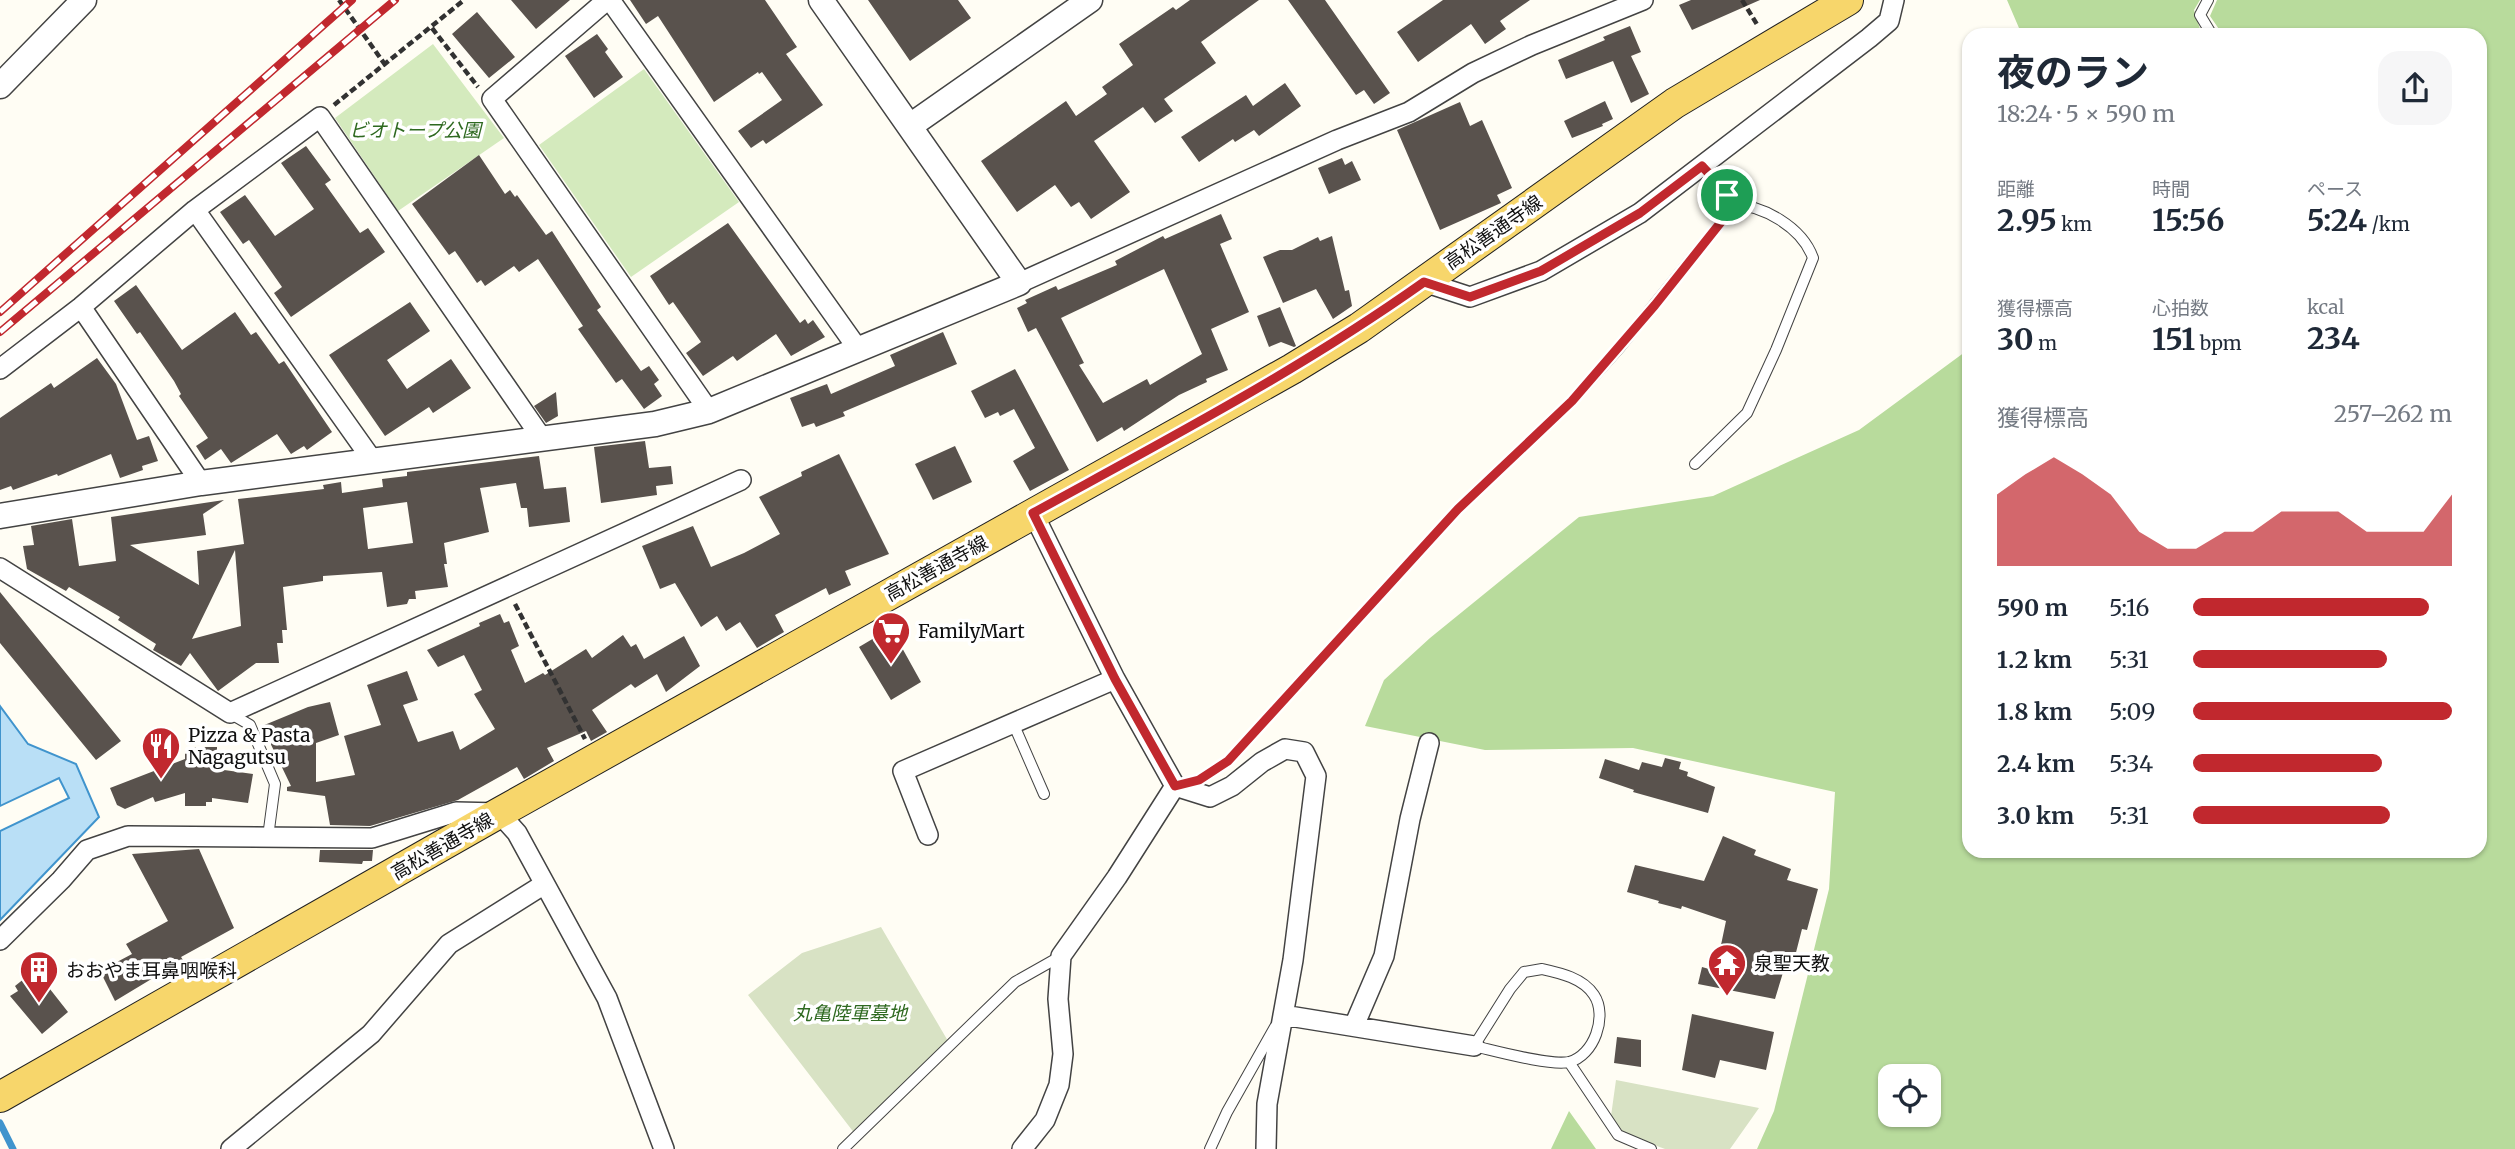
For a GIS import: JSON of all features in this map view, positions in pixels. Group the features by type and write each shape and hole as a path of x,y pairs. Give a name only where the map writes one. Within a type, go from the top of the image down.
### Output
{"main road":[{"name":"高松善通寺線","path":"0,1097 499,813 1292,369 1359,328 1675,103 1848,0"}],"street":[{"path":"0,86 85,0"},
{"path":"709,411 492,99 608,0 858,349"},
{"path":"821,0 1019,283"},
{"path":"910,126 1090,0"},
{"path":"0,516 201,483 655,424 709,411 1019,283 1337,140 1409,112 1473,73 1532,45 1643,0"},
{"path":"1424,282 1470,297 1541,271 1640,213 1889,21 1894,0"},
{"path":"0,369 81,307 195,210 320,117 541,437"},
{"path":"195,210 373,461"},
{"path":"81,307 201,483"},
{"path":"0,568 230,713 741,480"},
{"path":"1033,513 1115,679 1175,786 1210,797 1232,786 1262,762 1285,749 1304,752 1312,763 1316,776 1312,812 1283,1015 1267,1104 1266,1149"},
{"path":"928,835 903,771 1115,679"},
{"path":"1354,1027 1384,956 1410,819 1429,743"},
{"path":"1022,1149 1045,1120 1059,1085 1062,1054 1058,999 1061,957 1117,877 1175,786"},
{"path":"0,940 61,880 87,850 128,836 372,838 456,812 499,813 517,833 607,998 664,1149"},
{"path":"231,1149 371,1034 449,944 543,885"},
{"path":"1283,1015 1474,1046"}],"lane":[{"path":"2208,0 2200,15 2208,28"},
{"path":"1702,166 1727,195 1731,204"},
{"path":"1695,464 1747,413 1813,258 1807,243 1770,214 1749,204 1731,204"},
{"path":"1175,786 1199,780 1228,761 1458,509 1572,401 1620,347 1683,266 1718,228 1731,204"},
{"path":"230,713 250,725 275,783 268,837"},
{"path":"1013,723 1044,794"},
{"path":"843,1149 1015,982 1061,957"},
{"path":"1542,969 1563,974 1581,983 1594,995 1600,1016 1595,1036 1586,1054 1569,1062 1550,1061 1474,1046 1524,972 1542,969"},
{"path":"1210,1149 1233,1101 1283,1015"},
{"path":"1569,1062 1618,1135 1651,1149"}],"path":[{"path":"339,0 386,66"},
{"path":"320,117 464,0"},
{"path":"432,27 480,90 492,99"},
{"path":"506,587 596,759"}],"green space":[{"path":"2007,0 2200,0 2194,10 2200,28 2019,28"},
{"path":"2217,0 2515,0 2515,1149 1757,1149 1774,1111 1829,889 1835,792 1633,748 1485,750 1365,726 1384,680 1430,638 1579,517 1713,496 1859,430 1962,354 1962,858 2487,858 2487,28 2218,28 2210,16"},
{"name":"ビオトープ公園","path":"433,44 504,138 398,211 335,118"},
{"path":"644,69 739,202 631,277 539,145"},
{"name":"丸亀陸軍墓地","path":"881,927 948,1041 855,1134 748,995 802,953"},
{"path":"1616,1080 1759,1108 1730,1149 1665,1149 1622,1133 1611,1116"},
{"path":"1569,1111 1596,1149 1551,1149"}],"water":[{"path":"0,706 28,744 76,764 99,817 0,920 0,831 69,798 59,778 0,806"}],"building":[{"path":"511,0 570,0 536,29"},
{"path":"630,0 765,0 797,47 786,54 823,105 766,144 763,140 751,148 738,131 782,100 762,72 758,72 714,102 658,16 646,24"},
{"path":"868,0 958,0 971,18 910,61"},
{"path":"1190,0 1259,0 1201,42 1216,63 1164,99 1173,111 1155,123 1143,107 1094,141 1130,192 1091,219 1079,202 1071,207 1055,185 1017,212 981,161 1066,101 1076,116 1107,94 1102,87 1133,65 1119,44 1173,7 1176,10"},
{"path":"1288,0 1325,0 1390,93 1374,104 1364,90 1356,95"},
{"path":"1443,0 1530,0 1500,21 1506,29 1485,44 1471,24 1418,62 1397,32"},
{"path":"1691,0 1760,0 1692,30 1679,5"},
{"path":"477,12 515,57 489,78 452,34"},
{"path":"1630,26 1641,52 1631,56 1649,94 1631,103 1613,61 1566,79 1558,60"},
{"path":"597,34 608,49 605,52 623,77 594,98 565,56"},
{"path":"1285,83 1301,106 1259,136 1254,130 1235,142 1233,139 1199,162 1181,137 1246,95 1253,106"},
{"path":"1605,101 1613,119 1602,124 1603,126 1572,138 1564,121"},
{"path":"1460,102 1470,126 1482,120 1512,188 1497,195 1501,203 1440,230 1397,130"},
{"path":"306,146 331,180 325,184 360,233 368,228 385,252 291,317 274,293 282,287 249,240 243,244 220,212 245,195 275,236 314,209 281,163"},
{"path":"479,155 505,194 510,190 515,197 517,195 546,235 552,231 601,307 597,310 641,371 649,366 659,380 654,384 662,396 644,409 622,379 616,383 578,329 583,326 538,259 519,272 514,266 485,286 481,280 477,283 455,251 449,255 412,204"},
{"path":"1342,158 1345,165 1352,161 1361,180 1329,194 1318,168"},
{"path":"1221,214 1232,239 1220,244 1249,312 1211,329 1228,370 1206,379 1207,382 1179,395 1124,431 1122,427 1097,442 1036,328 1028,332 1017,308 1027,303 1025,300 1056,286 1058,290 1117,265 1115,261 1163,236 1165,239","holes":["1164,269 1202,354 1150,385 1147,379 1103,403 1079,365 1084,363 1061,318"]},
{"path":"728,223 800,323 805,319 808,324 813,320 825,337 791,356 776,334 737,361 733,356 703,376 686,353 701,342 673,302 669,305 650,276"},
{"path":"1332,236 1345,291 1349,290 1352,306 1333,319 1316,289 1283,303 1263,257 1280,250 1292,250 1318,237 1320,241"},
{"path":"136,285 182,350 235,312 251,335 256,332 279,364 284,361 332,432 307,450 304,446 291,454 277,434 231,463 221,449 205,460 196,446 208,438 179,396 181,394 174,381 140,332 137,334 114,301"},
{"path":"410,302 430,331 387,360 407,389 451,359 471,388 433,413 429,407 385,436 329,355"},
{"path":"1280,307 1296,346 1294,347 1281,342 1269,347 1257,316"},
{"path":"943,332 957,364 843,412 845,416 816,427 814,423 802,427 790,398 827,384 831,394 895,366 890,355"},
{"path":"97,358 116,384 137,440 149,436 158,461 120,478 111,454 58,476 57,474 13,490 11,486 0,490 0,418 51,383 54,388"},
{"path":"1015,369 1069,470 1030,491 1013,461 1035,448 1014,409 1000,416 998,412 985,418 971,391"},
{"path":"556,392 558,416 546,423 534,406"},
{"path":"645,441 649,468 671,466 673,484 656,486 657,495 601,503 594,447"},
{"path":"955,446 972,482 933,500 915,464"},
{"path":"839,454 889,554 845,571 851,585 829,595 826,588 775,615 784,632 757,648 740,622 726,631 717,616 701,627 675,583 660,589 642,546 693,526 711,567 744,553 780,534 759,497 802,476 801,472"},
{"path":"539,456 544,489 566,487 570,522 529,527 527,508 521,508 516,483 480,488 489,532 444,543 448,587 415,591 416,599 409,599 407,604 387,607 382,572 323,576 323,581 283,587 287,630 282,630 283,643 277,643 279,663 256,663 218,691 190,653 181,666 153,650 156,644 118,620 120,617 69,587 66,591 27,569 23,546 34,545 31,526 72,519 79,566 116,561 111,517 224,500 203,514 206,535 130,545 199,585 197,551 244,544 238,499 324,489 323,485 341,482 342,493 383,487 382,479 407,476 407,472","holes":["407,502 413,543 368,549 363,508","235,550 241,626 192,639 210,602"]},
{"path":"0,592 121,741 96,760 0,643"},
{"path":"500,614 504,623 509,621 519,646 511,650 525,683 543,673 545,675 586,649 592,658 623,635 631,647 636,644 644,659 684,636 700,666 666,692 657,674 635,688 631,684 592,710 607,732 591,741 586,731 547,748 554,761 524,779 517,767 458,800 370,826 330,825 325,796 287,791 287,787 291,786 262,726 308,707 330,702 339,735 316,743 316,782 355,775 344,736 381,725 367,685 407,671 418,700 403,705 418,742 453,731 460,750 495,729 474,694 482,690 464,655 438,667 427,650"},
{"name":"FamilyMart","path":"891,628 921,682 891,700 859,647"},
{"path":"196,747 217,747 217,769 253,774 248,803 212,798 212,802 206,802 206,806 185,806 185,793 155,802 153,797 125,809 117,805 110,788 185,759 185,754"},
{"path":"1665,758 1681,762 1679,769 1688,772 1687,776 1715,787 1708,813 1633,792 1634,790 1599,778 1605,759 1639,770 1642,762 1662,767"},
{"path":"1723,836 1756,850 1754,855 1791,869 1787,880 1818,889 1807,930 1802,929 1792,968 1785,966 1775,999 1698,984 1702,967 1709,969 1711,963 1717,964 1726,921 1627,892 1635,865 1704,881"},
{"path":"199,849 234,928 181,957 183,960 115,1001 100,971 132,954 126,944 168,921 132,854"},
{"path":"320,850 373,850 372,861 363,861 362,864 319,862"},
{"name":"おおやま耳鼻咽喉科","path":"35,970 68,1012 42,1034 10,996 18,991 15,986"},
{"path":"1692,1014 1774,1032 1766,1070 1720,1060 1715,1078 1682,1070"},
{"path":"1617,1037 1641,1040 1641,1067 1614,1063"}],"waterway":[{"path":"0,1123 13,1149"}],"railway":[{"path":"0,312 352,0"},
{"path":"0,332 395,0"}],"place":[{"name":"FamilyMart","path":"891,665"},
{"name":"Pizza & Pasta Nagagutsu","path":"161,780"},
{"name":"泉聖天教","path":"1727,997"},
{"name":"おおやま耳鼻咽喉科","path":"39,1004"}],"route":[{"path":"1702,166 1727,195 1731,204 1729,212 1718,228 1683,266 1655,305 1572,401 1458,509 1228,761 1199,780 1175,786 1115,679 1033,513 1292,369 1359,328 1424,282 1470,297 1541,271 1640,213 1702,166"}]}
